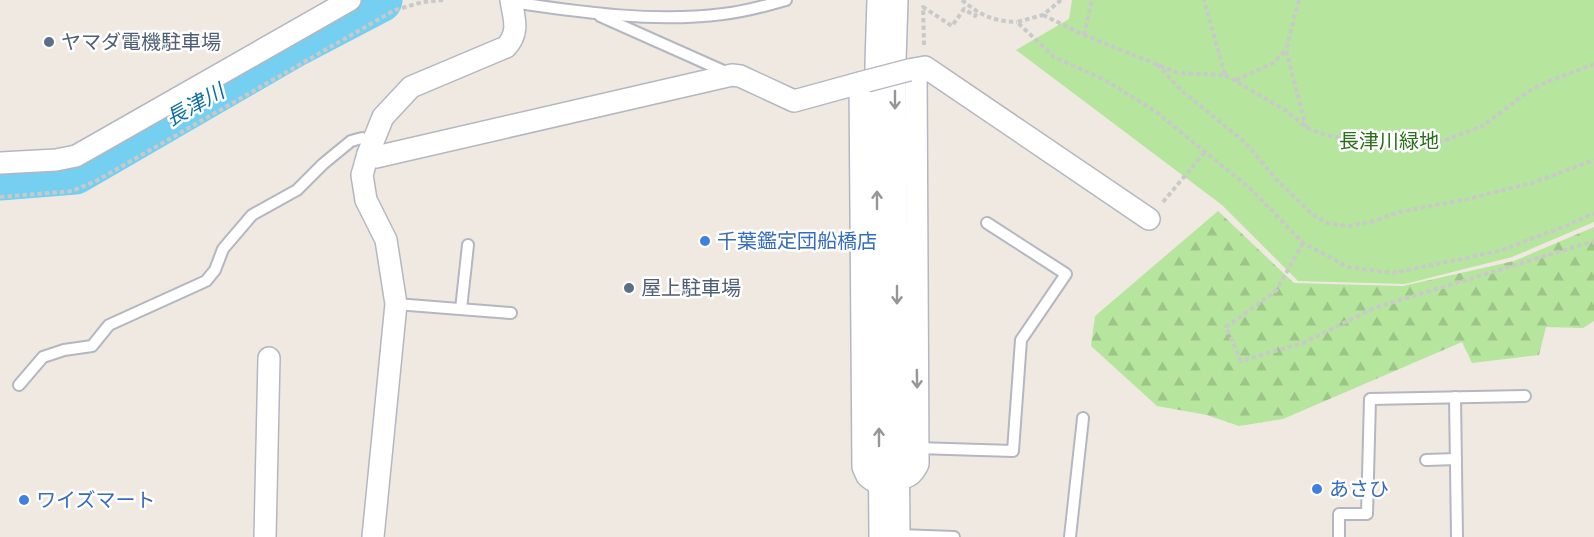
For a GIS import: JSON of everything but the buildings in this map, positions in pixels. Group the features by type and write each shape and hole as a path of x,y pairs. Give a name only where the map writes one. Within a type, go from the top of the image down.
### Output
{"street":[{"path":"0,163 56,160 76,156 350,0"},
{"path":"878,0 876,64 889,479 893,536"},
{"path":"889,479 897,0"},
{"path":"373,537 396,304 386,240 366,200 362,175 369,149 384,117 411,87 506,47 514,39 516,27 511,1"},
{"path":"864,82 863,467 867,476 872,480 906,478 913,474 918,464 917,69"},
{"path":"369,149 376,157 732,75 740,76 794,100 917,69 1149,219"},
{"path":"265,537 269,358"}],"lane":[{"path":"511,1 594,14 683,17 724,14 786,0"},
{"path":"594,14 732,75"},
{"path":"19,386 43,357 64,350 93,346 109,325 206,281 215,270 223,249 252,214 297,190 351,141 362,138 369,149"},
{"path":"917,448 1013,451 1021,340 1066,274 987,222"},
{"path":"461,309 468,245"},
{"path":"396,304 510,313"},
{"path":"1339,537 1339,514 1367,514 1370,399 1525,396"},
{"path":"1455,397 1457,537"},
{"path":"1070,537 1083,418"},
{"path":"1426,460 1456,459"},
{"path":"893,536 954,537"}],"path":[{"path":"0,197 72,191 96,181 395,10 423,2 442,0"},
{"path":"962,0 977,12 996,21 1017,22 1042,15 1061,0"},
{"path":"1084,35 1092,0"},
{"path":"1204,0 1225,75"},
{"path":"1299,0 1286,50 1307,128"},
{"path":"917,69 922,7 952,26 964,9 975,16 977,12"},
{"path":"1042,15 1084,35 1178,73 1225,75 1285,110 1307,128 1326,135 1395,150 1427,147 1483,126 1526,93 1542,84 1594,64"},
{"path":"1017,22 1054,57 1105,80 1155,111 1252,190 1303,243 1348,267 1393,273 1499,251 1594,213"},
{"path":"1236,80 1273,63 1286,50"},
{"path":"1157,64 1182,91 1246,143 1276,179 1312,214 1327,223 1349,226 1374,221 1400,212 1532,183 1594,160"},
{"path":"1149,219 1205,152"},
{"path":"1303,243 1276,291 1226,327 1241,361 1303,343 1374,308 1594,241"}],"green space":[{"name":"長津川緑地","path":"1072,0 1594,0 1594,222 1512,257 1405,284 1298,281 1222,205 1016,50 1069,19"},
{"path":"1218,211 1294,283 1403,286 1514,261 1594,227 1594,321 1583,328 1546,327 1539,355 1472,363 1462,342 1283,419 1239,426 1207,415 1157,406 1091,346 1095,316"}],"waterway":[{"name":"長津川","path":"0,178 75,172 294,45 380,0"}],"place":[{"name":"ヤマダ電機駐車場","path":"49,42"},
{"name":"千葉鑑定団船橋店","path":"705,241"},
{"name":"屋上駐車場","path":"629,288"},
{"name":"あさひ","path":"1317,489"},
{"name":"ワイズマート","path":"24,500"}]}
